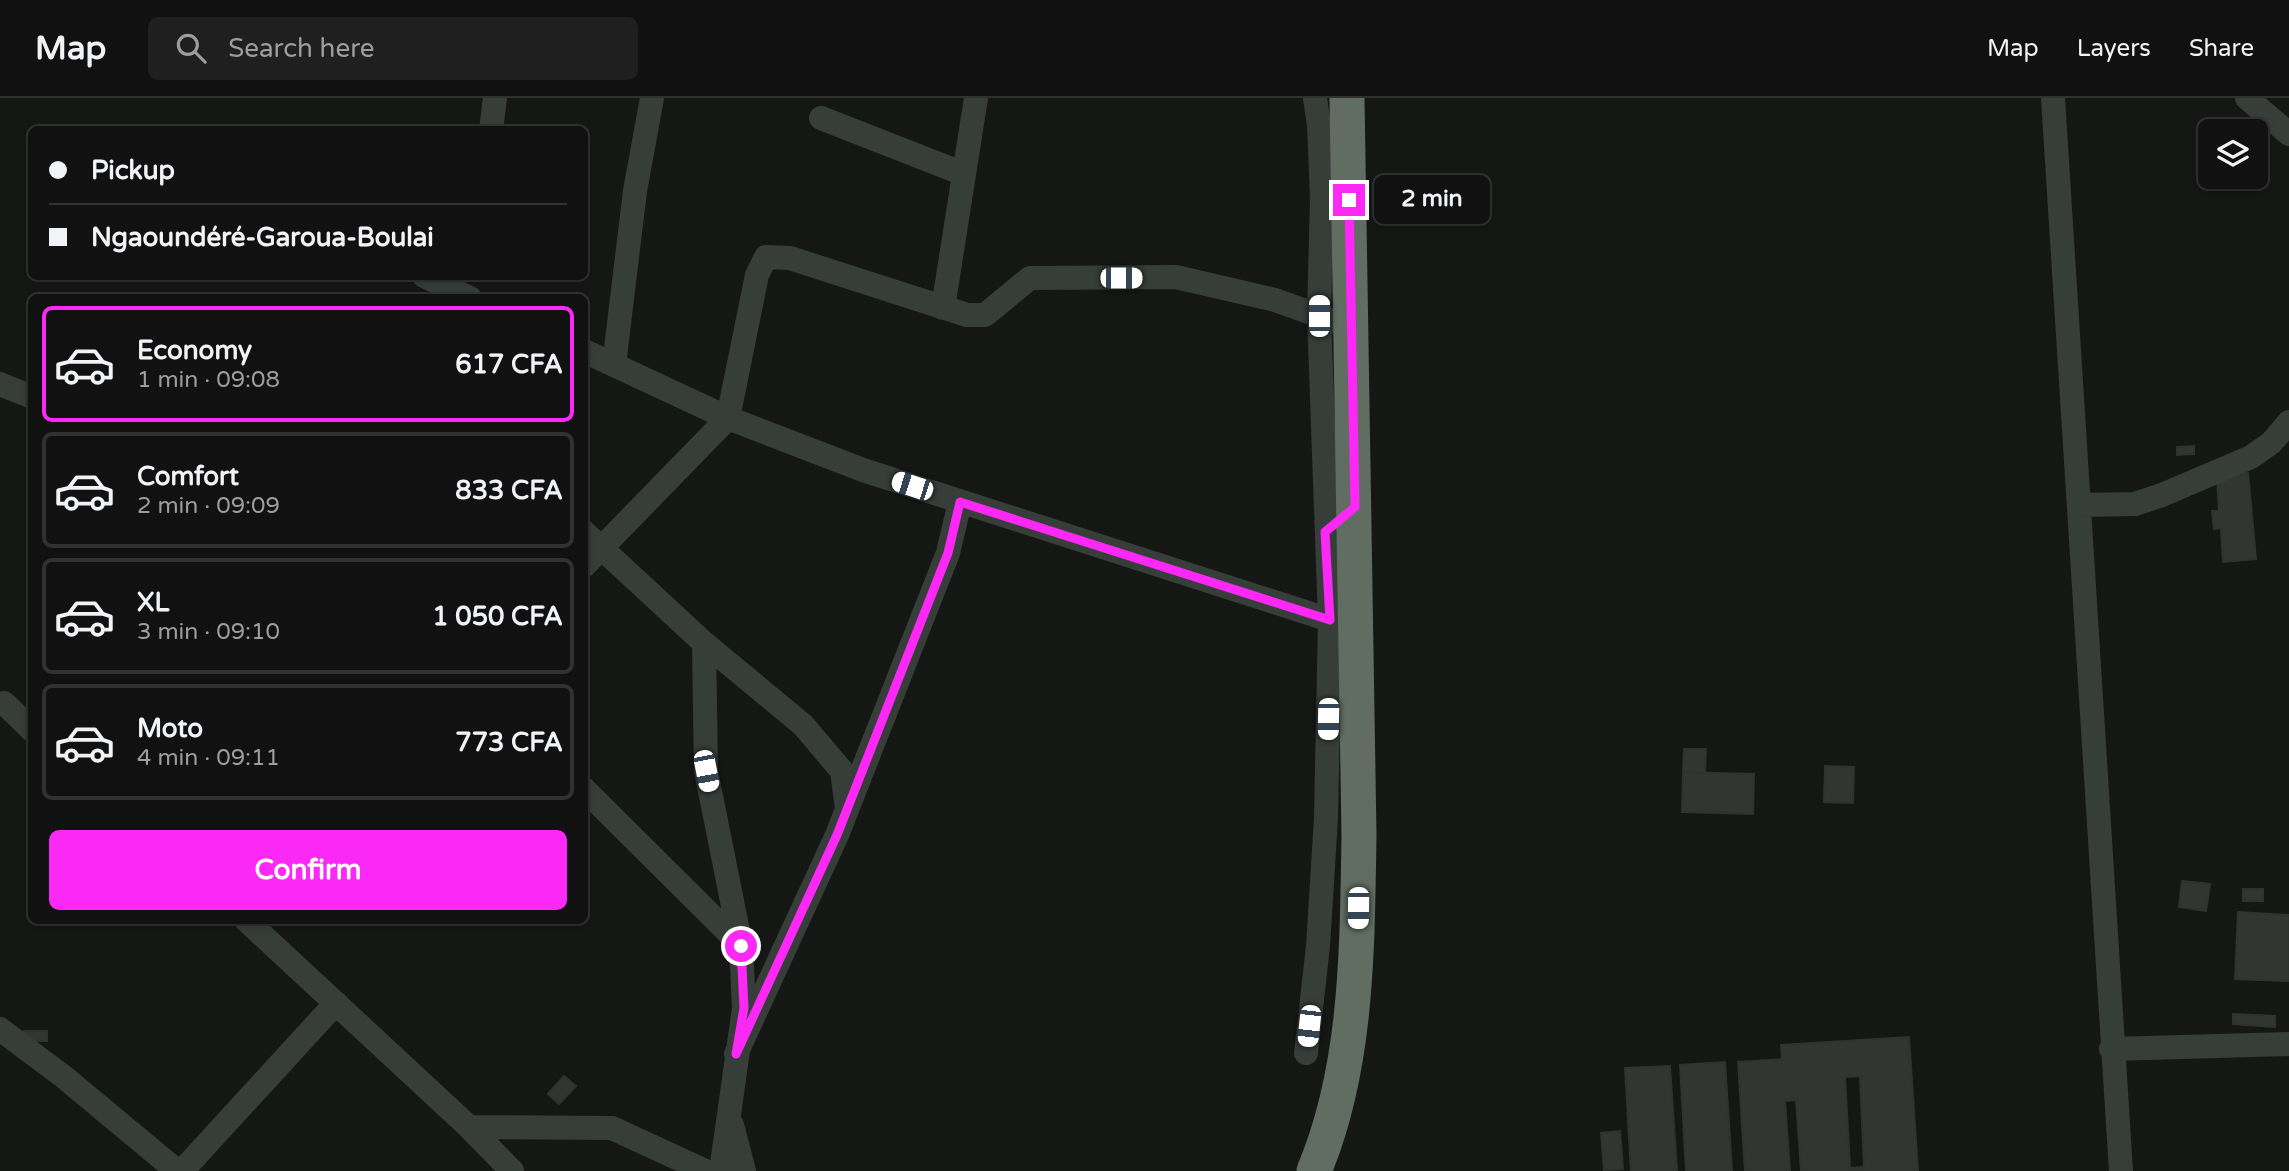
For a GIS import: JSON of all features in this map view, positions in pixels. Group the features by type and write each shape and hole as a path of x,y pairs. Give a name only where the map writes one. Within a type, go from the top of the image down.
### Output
{"highway":[{"path":"1314,1171 1323,1150 1346,1059 1357,956 1359,836 1353,328 1347,98"}],"street":[{"path":"492,126 495,98"},
{"path":"614,365 635,191 652,98"},
{"path":"943,308 976,98"},
{"path":"1306,1053 1318,946 1326,818 1330,620 1319,316 1322,197 1315,98"},
{"path":"2053,98 2080,505 2111,1049 2121,1171"},
{"path":"2247,98 2289,134"},
{"path":"821,118 964,174"},
{"path":"847,809 842,771 803,725 590,549 728,418 757,275 766,257 790,258 967,315 985,315 1030,278 1175,277 1275,299 1353,328"},
{"path":"434,280 462,291"},
{"path":"588,353 728,418 863,470 1330,620"},
{"path":"0,384 28,395"},
{"path":"2080,505 2134,504 2162,495 2251,457 2271,443 2289,422"},
{"path":"736,1054 847,809 948,553 960,502"},
{"path":"1325,532 1355,507"},
{"path":"704,643 706,771 741,946 744,1008 721,1171"},
{"path":"4,703 28,726"},
{"path":"588,793 741,946"},
{"path":"250,924 469,1126 513,1171"},
{"path":"0,1029 180,1171 336,1003"},
{"path":"2111,1049 2289,1044"},
{"path":"728,1111 744,1171"},
{"path":"469,1126 611,1128 705,1171"}],"building":[{"path":"2194,446 2194,454 2177,455 2177,447"},
{"path":"2248,473 2256,559 2223,562 2221,528 2214,529 2212,511 2219,511 2217,476"},
{"path":"1684,749 1706,749 1705,773 1683,772"},
{"path":"1825,766 1854,767 1853,803 1824,802"},
{"path":"1683,772 1754,774 1753,814 1682,812"},
{"path":"2182,881 2210,884 2206,911 2179,907"},
{"path":"2243,889 2263,889 2263,901 2243,901"},
{"path":"2238,912 2289,915 2289,981 2235,979"},
{"path":"2233,1014 2275,1016 2275,1027 2233,1024"},
{"path":"24,1031 47,1031 47,1041 24,1041"},
{"path":"1909,1037 1918,1171 1801,1171 1796,1100 1785,1101 1790,1171 1745,1171 1738,1062 1782,1059 1781,1045","holes":["1860,1076 1864,1167 1850,1168 1845,1077"]},
{"path":"1725,1062 1732,1171 1686,1171 1680,1065"},
{"path":"1670,1066 1677,1171 1631,1171 1625,1068"},
{"path":"564,1076 576,1086 559,1104 548,1094"},
{"path":"1620,1131 1623,1169 1604,1170 1601,1133"}],"route":[{"path":"741,946 744,1008 736,1054 837,835 948,553 960,502 1272,604 1330,620 1325,532 1355,507 1349,200"}]}
